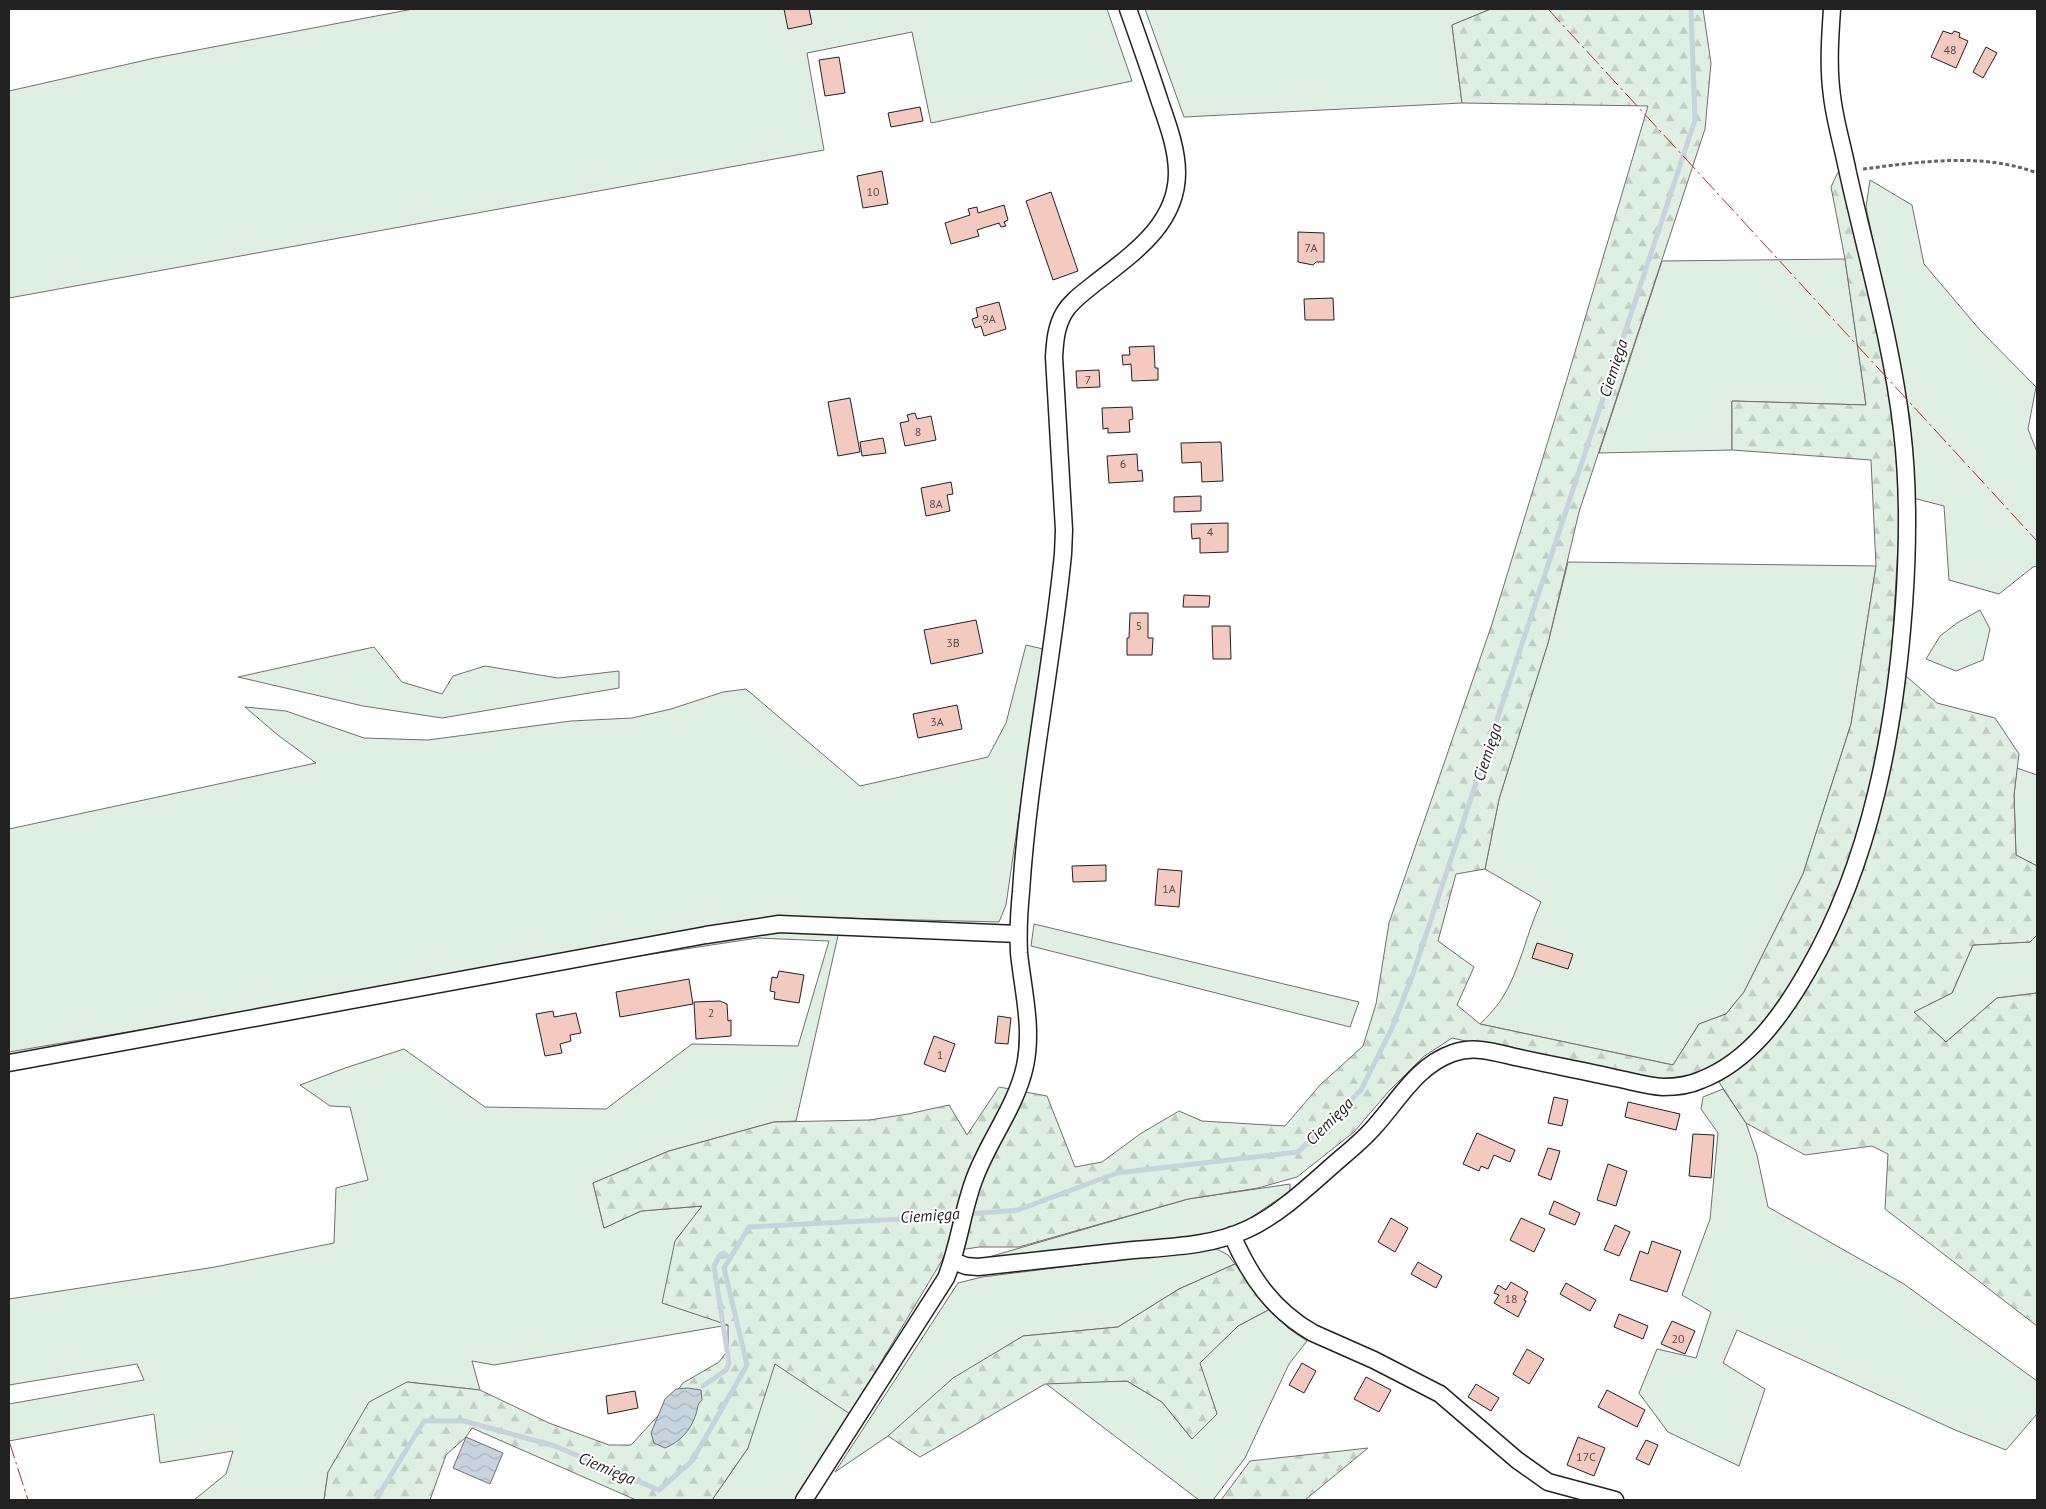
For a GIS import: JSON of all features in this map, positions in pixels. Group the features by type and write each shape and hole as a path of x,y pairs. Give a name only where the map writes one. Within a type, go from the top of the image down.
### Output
{"street":[{"path":"804,1500 946,1278 953,1261 974,1179 1018,1087 1026,1060 1028,1013 1018,934 1031,784 1063,554 1064,530 1054,357 1055,338 1059,323 1070,304 1135,253 1160,224 1172,202 1176,187 1173,145 1128,9"},
{"path":"953,1261 966,1266 978,1267 1189,1245 1232,1235 1264,1220 1327,1170 1371,1131 1426,1067 1449,1054 1461,1050 1486,1050 1653,1085 1671,1087 1686,1085 1712,1075 1757,1041 1775,1021 1795,993 1820,950 1836,917 1864,839 1890,727 1902,628 1906,570 1907,486 1902,425 1885,337 1832,94 1830,55 1832,9"},
{"path":"9,1063 706,935 779,924 1018,934"},
{"path":"1232,1235 1243,1261 1258,1284 1275,1305 1298,1324 1313,1333 1412,1378 1440,1394 1500,1446 1548,1482 1615,1500"}],"path":[{"path":"1848,171 1897,164 1962,160 2005,164 2037,172"}],"green space":[{"path":"413,9 1107,9 1132,81 931,123 912,32 807,53 824,150 9,298 9,91 155,58"},
{"path":"1145,9 1491,9 1452,25 1462,103 1184,117"},
{"path":"1491,9 1703,9 1711,63 1705,129 1579,512 1548,643 1499,799 1485,869 1456,874 1438,941 1474,967 1457,1005 1480,1024 1673,1065 1699,1024 1726,1014 1744,992 1803,874 1851,724 1876,566 1871,460 1732,450 1732,401 1866,405 1845,259 1831,187 1838,172 1842,171 1889,380 1901,495 1891,663 1937,703 1995,718 2019,754 2014,795 2016,855 2037,866 2037,935 2030,942 1973,945 1952,993 1914,1012 1946,1042 1997,998 2037,993 2037,1326 1885,1209 1888,1154 1872,1146 1805,1155 1746,1123 1711,1070 1684,1082 1635,1078 1452,1038 1423,1057 1389,1091 1354,1132 1297,1177 1258,1188 1188,1199 1019,1247 979,1247 947,1252 850,1414 775,1364 748,1448 712,1500 636,1500 472,1428 466,1437 446,1455 430,1500 324,1500 328,1472 369,1402 407,1382 480,1390 549,1423 609,1445 631,1445 665,1408 683,1383 719,1362 728,1350 728,1325 662,1303 675,1241 702,1206 641,1211 604,1228 593,1183 669,1151 774,1122 869,1120 949,1105 967,1135 999,1087 1047,1096 1075,1167 1102,1162 1140,1134 1179,1111 1202,1121 1285,1126 1320,1085 1363,1046 1376,1004 1389,923 1492,624 1648,106 1462,103 1452,25"},
{"path":"1870,180 1912,205 1924,264 1980,330 2036,387 2028,429 2037,452 2037,566 2033,567 1999,594 1949,580 1944,506 1913,498 1910,418 1866,207"},
{"path":"1845,259 1866,405 1732,401 1732,450 1599,453 1662,261"},
{"path":"1568,562 1876,566 1851,724 1803,874 1744,992 1726,1014 1699,1024 1673,1065 1480,1024 1496,1007 1508,989 1541,902 1485,869 1499,799 1548,643"},
{"path":"1980,610 1990,629 1983,660 1956,671 1926,659 1940,636 1957,623"},
{"path":"1026,645 1043,649 1006,905 999,922 842,918 796,1121 774,1122 669,1151 593,1183 604,1228 641,1211 703,1206 675,1241 728,1325 494,1365 472,1361 480,1390 407,1382 328,1472 324,1500 194,1500 226,1474 233,1451 160,1463 154,1414 9,1441 9,1404 144,1380 137,1364 9,1385 9,1299 215,1267 334,1243 336,1188 368,1180 350,1107 330,1106 300,1085 404,1049 485,1107 606,1109 692,1044 798,1046 829,941 758,938 612,960 488,971 9,1052 9,829 316,763 279,736 245,707 286,711 364,738 428,740 571,721 632,718 671,709 723,692 746,689 860,786 988,757 1006,723"},
{"path":"374,647 402,682 442,694 453,676 485,666 558,678 619,671 619,688 442,718 363,706 238,677"},
{"path":"2017,768 2037,775 2037,866 2016,855 2014,795"},
{"path":"1034,924 1359,1002 1350,1027 1031,946"},
{"path":"2037,935 2037,993 1997,998 1946,1042 1913,1012 1952,993 1973,945 2030,942"},
{"path":"1723,1089 1746,1123 1757,1155 1768,1207 1904,1284 2037,1381 2037,1414 2006,1450 1955,1430 1737,1330 1723,1363 1765,1389 1739,1466 1668,1432 1639,1393 1657,1349 1696,1358 1711,1312 1682,1295 1710,1219 1718,1133 1701,1109 1703,1097"},
{"path":"1290,1184 1290,1191 1249,1219 1223,1232 975,1261 1188,1199"},
{"path":"1215,1248 1228,1255 1235,1264 1179,1289 1118,1327 1023,1336 888,1436 835,1472 958,1283 982,1277"},
{"path":"1235,1264 1270,1309 1238,1326 1200,1363 1217,1414 1192,1439 1162,1402 1127,1381 1045,1384 920,1457 888,1436 953,1378 1023,1336 1118,1327 1179,1289"},
{"path":"1270,1309 1288,1328 1307,1341 1289,1364 1245,1458 1213,1500 1199,1500 1045,1383 1127,1381 1162,1402 1192,1439 1217,1414 1199,1363 1238,1326"},
{"path":"751,1330 850,1414 800,1500 712,1500 748,1448"},
{"path":"1368,1448 1305,1500 1221,1500 1250,1461"}],"water":[{"path":"676,1389 701,1390 702,1400 698,1405 688,1430 680,1439 665,1448 654,1443 651,1433 665,1399"},
{"path":"466,1437 503,1453 490,1484 453,1468"}],"building":[{"path":"784,9 809,9 812,24 788,29"},
{"path":"1943,31 1952,34 1954,31 1960,33 1959,37 1968,41 1956,68 1931,57"},
{"path":"1986,47 1997,53 1983,78 1973,72"},
{"path":"839,57 845,93 825,96 819,60"},
{"path":"920,107 923,121 891,127 888,113"},
{"path":"882,171 888,204 863,208 857,176"},
{"path":"1051,192 1078,271 1053,280 1026,201"},
{"path":"1004,205 1008,220 1004,222 1006,226 1001,227 999,223 977,230 979,236 951,244 945,223 970,215 968,209 977,207 978,213"},
{"path":"1298,232 1324,233 1324,262 1316,262 1313,265 1298,262"},
{"path":"1333,298 1334,320 1305,320 1304,299"},
{"path":"999,302 1006,329 984,336 981,326 975,328 972,319 978,317 976,308"},
{"path":"1154,346 1155,368 1158,368 1158,380 1132,381 1131,364 1123,365 1122,355 1130,355 1129,347"},
{"path":"1099,370 1100,387 1077,388 1076,371"},
{"path":"850,398 860,452 838,456 828,402"},
{"path":"1132,407 1133,419 1129,420 1130,432 1108,433 1108,428 1103,429 1102,408"},
{"path":"915,413 917,419 931,416 936,440 905,446 900,423 909,421 907,415"},
{"path":"883,438 886,453 862,456 860,442"},
{"path":"1221,442 1223,481 1202,482 1201,462 1182,463 1181,443"},
{"path":"1137,454 1138,471 1142,470 1143,481 1109,483 1107,456"},
{"path":"951,482 953,494 947,495 950,511 926,516 921,488"},
{"path":"1201,496 1201,511 1174,512 1174,497"},
{"path":"1228,523 1228,552 1200,553 1200,538 1192,539 1191,524"},
{"path":"1184,595 1210,596 1209,607 1183,607"},
{"path":"1130,613 1148,613 1148,638 1153,638 1152,655 1127,655"},
{"path":"976,620 983,653 931,664 924,630"},
{"path":"1212,626 1230,626 1231,659 1213,659"},
{"path":"957,705 962,729 918,738 913,714"},
{"path":"1106,865 1106,881 1073,882 1072,866"},
{"path":"1158,869 1182,871 1179,907 1155,905"},
{"path":"1537,943 1573,954 1568,969 1532,958"},
{"path":"779,971 804,975 799,1003 774,999 775,992 770,991 772,977 777,978"},
{"path":"689,979 693,1004 620,1017 616,992"},
{"path":"720,1001 727,1004 728,1021 731,1020 731,1036 696,1039 694,1002"},
{"path":"553,1011 554,1017 576,1013 581,1033 570,1035 571,1041 560,1044 562,1053 545,1056 536,1014"},
{"path":"998,1016 1011,1018 1008,1044 995,1043"},
{"path":"934,1036 955,1044 945,1072 924,1064"},
{"path":"1554,1097 1568,1100 1562,1126 1548,1123"},
{"path":"1628,1102 1680,1114 1676,1130 1625,1117"},
{"path":"1477,1133 1515,1150 1510,1162 1494,1155 1488,1169 1481,1166 1479,1171 1463,1164"},
{"path":"1693,1134 1714,1135 1711,1178 1689,1176"},
{"path":"1548,1148 1560,1151 1551,1180 1538,1175"},
{"path":"1608,1164 1627,1171 1616,1206 1597,1200"},
{"path":"1554,1201 1580,1213 1575,1225 1549,1214"},
{"path":"1391,1218 1408,1228 1395,1252 1378,1242"},
{"path":"1521,1218 1545,1229 1534,1252 1510,1240"},
{"path":"1615,1225 1630,1232 1619,1256 1604,1250"},
{"path":"1652,1241 1681,1251 1667,1292 1630,1280 1640,1251 1648,1254"},
{"path":"1418,1262 1442,1276 1436,1288 1411,1274"},
{"path":"1511,1282 1528,1292 1518,1317 1494,1303 1499,1295 1494,1293 1498,1285 1506,1290"},
{"path":"1566,1283 1596,1300 1590,1311 1560,1294"},
{"path":"1619,1314 1648,1326 1643,1339 1614,1327"},
{"path":"1672,1321 1695,1331 1685,1354 1661,1344"},
{"path":"1527,1349 1544,1359 1529,1384 1513,1374"},
{"path":"1302,1363 1316,1371 1304,1393 1289,1385"},
{"path":"1366,1377 1391,1390 1379,1412 1354,1399"},
{"path":"1476,1384 1499,1398 1491,1411 1468,1397"},
{"path":"1607,1390 1645,1410 1637,1427 1598,1407"},
{"path":"635,1391 638,1408 608,1414 606,1396"},
{"path":"1578,1437 1605,1448 1594,1476 1567,1465"},
{"path":"1646,1440 1658,1445 1649,1465 1636,1459"}],"waterway":[{"name":"Ciemięga","path":"378,1500 378,1496 424,1421 464,1421 555,1446 659,1490 692,1461 747,1365 724,1268 749,1227 921,1218 1018,1210 1117,1173 1298,1152 1361,1090 1392,1028 1413,974 1695,120 1691,9"},
{"path":"703,1386 726,1370 729,1363 714,1266 720,1255 724,1253 730,1259"}],"power":[{"path":"1548,9 2037,541"},
{"path":"9,1441 28,1500"}]}
